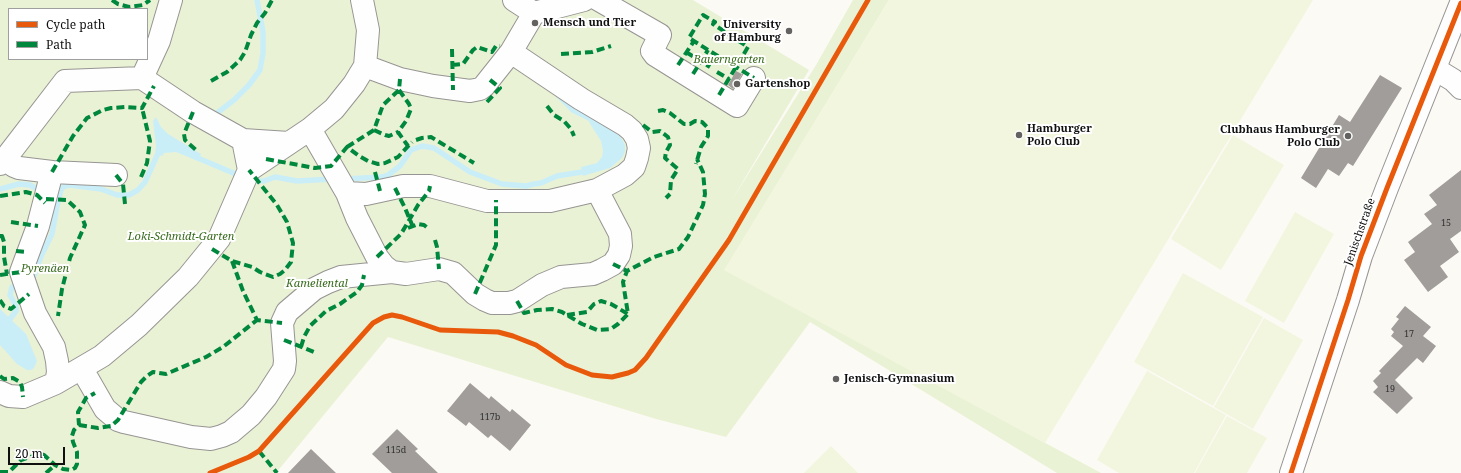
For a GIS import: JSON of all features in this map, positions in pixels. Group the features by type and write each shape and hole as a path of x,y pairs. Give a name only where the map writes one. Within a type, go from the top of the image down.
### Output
{"street":[{"path":"142,78 159,41 171,0"},
{"path":"0,392 9,396 23,397 56,384 82,369 102,356 139,325 188,278 219,239 249,170 310,129 334,109 354,84 365,66 368,30 362,0"},
{"path":"514,0 534,13"},
{"path":"365,66 400,79 440,88 470,91 480,89 511,52 534,13 584,0"},
{"path":"599,0 660,35 652,51 655,54 736,106 754,78"},
{"name":"Jenischstraße","path":"1291,473 1361,256 1461,3"},
{"path":"346,192 366,194 403,186 430,186 487,201 550,201 597,190 625,175 634,167 639,148 637,139 632,131 511,52"},
{"path":"1435,69 1453,80 1461,88"},
{"path":"116,175 49,186 20,168 3,162 65,81 142,78 193,112 243,140 289,143"},
{"path":"310,129 346,192 357,218 372,266"},
{"path":"243,140 249,170"},
{"path":"49,186 38,226 20,272 35,313 54,347 58,372 56,384"},
{"path":"82,369 105,409 109,414 118,420 191,437 211,439 222,436 231,432 251,415 266,397 284,369 285,361 282,323 287,312 314,289 328,282 372,266 384,266 392,272 406,274 439,269 453,273 478,297 492,303 500,304 517,301 542,285 561,277 593,274 613,264 619,255 621,246 620,234 597,190"}],"green space":[{"name":"Loki-Schmidt-Garten","path":"0,0 693,0 809,70 732,200 816,65 853,0 889,0 725,270 1101,473 1057,473 810,322 726,437 656,419 388,337 276,473 0,473"},
{"name":"Hamburger Polo Club","path":"889,0 1313,0 1045,443 724,270"},
{"path":"1233,135 1284,165 1221,270 1171,239"},
{"path":"1295,212 1334,234 1284,323 1245,301"},
{"path":"1183,273 1263,317 1213,406 1134,362"},
{"path":"1264,318 1303,340 1253,429 1214,407"},
{"path":"1147,371 1226,415 1194,473 1119,473 1097,460"},
{"path":"1227,416 1267,438 1247,473 1195,473"},
{"path":"831,446 858,473 804,473"}],"water":[{"path":"594,114 609,125 622,139 625,145 625,152 622,158 610,168 583,176 581,167 597,163 602,157 603,151 601,141 589,122"},
{"path":"156,117 161,127 168,134 201,154 198,161 176,152 164,153 162,156 155,153 156,146 153,121"},
{"path":"0,309 26,334 37,361 34,368 31,370 27,370 17,364 0,345"}],"building":[{"path":"736,71 742,74 733,89 728,85"},
{"name":"Clubhaus Hamburger Polo Club","path":"1380,75 1402,88 1353,166 1348,163 1339,176 1328,169 1316,188 1301,178 1339,115 1350,122"},
{"path":"1461,170 1461,231 1450,239 1459,252 1440,266 1448,277 1428,292 1404,260 1415,252 1408,242 1432,224 1424,214 1437,205 1429,195"},
{"path":"1405,306 1431,327 1423,336 1436,346 1423,363 1417,358 1395,380 1413,398 1397,414 1373,392 1378,387 1373,381 1381,373 1379,371 1403,346 1391,336 1394,332 1391,329 1399,319 1396,317"},
{"path":"470,383 489,399 491,396 510,412 512,409 531,425 510,451 491,435 488,438 469,422 466,426 447,411"},
{"path":"397,429 418,449 415,451 438,473 392,473 372,454"},
{"path":"311,449 336,473 288,473"}],"waterway":[{"path":"217,113 234,100 249,85 260,70 263,53 263,32 257,0"},
{"path":"558,95 573,110 591,119 595,124"},
{"path":"344,179 382,177 388,175 400,166 411,150 422,146 434,148 470,172 502,184 526,186 541,183 557,176 582,172 588,169"},
{"path":"33,278 42,254 52,234 58,201 63,187 69,185 101,189 117,195 129,195 138,190 145,182 160,149"},
{"path":"193,156 238,175"},
{"path":"251,181 264,181 275,177 297,181 333,179"},
{"path":"0,189 19,184 30,185 42,192"},
{"path":"10,319 16,311 16,306 10,295 12,287"}],"marked path":[{"path":"112,0 118,4 129,7 143,5 150,0"},
{"path":"211,81 227,72 240,60 245,52 257,23 265,13 272,0"},
{"path":"719,95 736,67 748,47 713,24 715,22 703,15 689,38 721,58 736,67 754,78"},
{"path":"678,65 694,41"},
{"path":"452,65 463,64 477,47 492,52 496,46 500,46"},
{"path":"561,54 592,52 611,46"},
{"path":"452,49 453,90"},
{"path":"693,74 708,50"},
{"path":"686,52 710,67"},
{"path":"717,72 729,79"},
{"path":"347,147 374,130 383,105 399,90 400,79"},
{"path":"487,102 500,88 489,79"},
{"path":"52,172 73,136 87,118 103,110 111,108 142,108 154,86"},
{"path":"399,90 411,109 406,121 398,132 408,146"},
{"path":"547,106 554,115 564,121 571,129 574,136"},
{"path":"141,177 147,163 150,141 142,108"},
{"path":"658,111 663,110 670,113 684,124 690,124 695,121 702,122 708,128 708,136 701,147 696,164"},
{"path":"193,112 184,134 185,140 197,151"},
{"path":"643,125 652,132 660,131 668,137 670,145 666,152 665,158 678,169 671,180 670,194 666,198"},
{"path":"374,130 389,136 398,132"},
{"path":"416,140 431,137 474,163"},
{"path":"266,159 315,168 331,166 347,147 368,161 378,164 385,163 398,157 412,142"},
{"path":"517,301 524,313 552,309 562,312 582,324 597,330 611,329 618,324 628,314 623,282 627,271 654,257 679,249 688,237 703,205 705,194 703,172 697,159"},
{"path":"212,249 232,261 252,267 273,277 285,270 291,262 293,243 287,222 277,205 249,170"},
{"path":"375,172 380,191"},
{"path":"116,175 123,184 125,204"},
{"path":"377,257 401,234 418,205 429,191 430,186"},
{"path":"395,188 413,227"},
{"path":"0,196 26,192 37,195 45,203"},
{"path":"46,199 67,200 80,212 85,225 70,258 62,289 58,316"},
{"path":"475,294 496,245 496,200"},
{"path":"11,222 38,226"},
{"path":"408,228 418,224 424,225 429,229"},
{"path":"0,236 2,236 4,242 4,257 7,274"},
{"path":"435,240 439,269"},
{"path":"16,251 27,252"},
{"path":"232,261 243,291 257,320 282,323"},
{"path":"613,264 627,271"},
{"path":"0,275 21,272"},
{"path":"301,347 310,326 326,311 340,304 357,292 362,285 364,275"},
{"path":"0,300 4,306 11,309 29,294"},
{"path":"567,315 587,312 594,304 601,301 611,304 628,314"},
{"path":"79,425 98,428 111,426 118,420 141,382 147,376 153,372 166,374 206,357 223,347 257,320"},
{"path":"284,340 314,352"},
{"path":"0,376 4,379 13,378 20,382 23,397"},
{"path":"0,472 9,472 21,460 40,454 44,455 55,465 63,469 71,470 75,468 77,464 77,452 72,436 74,430 79,425 78,412 86,398 95,393"},
{"path":"259,451 277,473"},
{"path":"46,473 55,465"}],"cycle path":[{"path":"210,473 249,457 259,451 373,323 384,317 392,315 440,330 498,332 513,336 536,345 566,365 592,375 612,377 635,370 646,358 729,240 868,0"},
{"path":"1291,473 1361,256 1461,3"}],"place":[{"name":"Mensch und Tier","path":"535,23"},
{"name":"University of Hamburg","path":"789,31"},
{"name":"Gartenshop","path":"737,84"},
{"name":"Hamburger Polo Club","path":"1019,135"},
{"name":"Clubhaus Hamburger Polo Club","path":"1348,136"},
{"name":"Jenisch-Gymnasium","path":"836,379"}],"park label":[{"name":"Bauerngarten","path":"729,60"},
{"name":"Pyrenäen","path":"45,269"},
{"name":"Kameliental","path":"317,284"}]}
